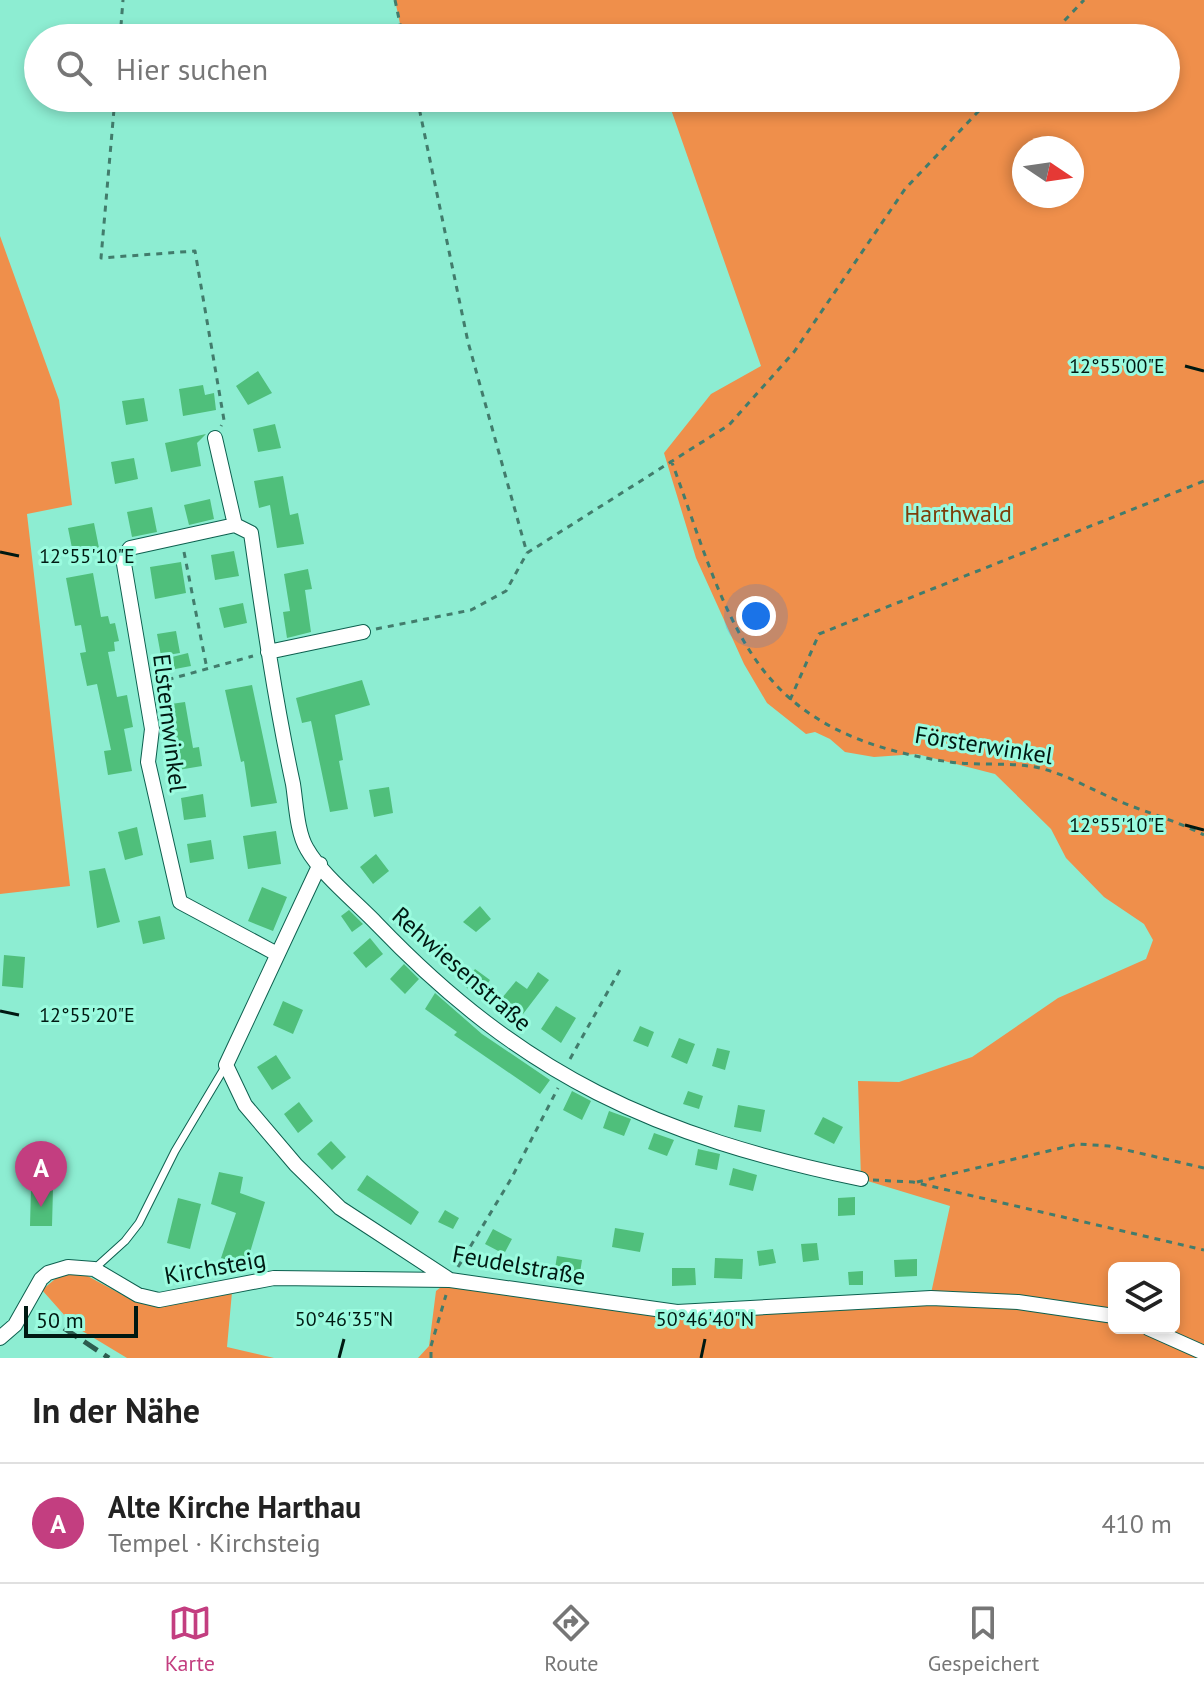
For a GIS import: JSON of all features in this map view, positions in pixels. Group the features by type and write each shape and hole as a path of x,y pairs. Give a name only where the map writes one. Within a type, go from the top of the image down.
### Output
{"street":[{"path":"215,438 235,525 251,533 268,652 306,848 320,864 226,1065"},
{"name":"Elsternwinkel","path":"235,525 130,548 123,558 152,729 148,762 180,902 277,954"},
{"path":"268,652 363,632"},
{"name":"Rehwiesenstraße","path":"320,864 402,950 492,1030 564,1077 643,1116 699,1138 787,1164 861,1179"},
{"name":"Feudelstraße","path":"226,1065 245,1105 296,1165 340,1208 448,1286 677,1312 931,1298 1018,1302 1108,1315"},
{"path":"0,1338 20,1317 48,1273 68,1267 94,1269"},
{"name":"Kirchsteig","path":"94,1269 138,1295 159,1300 274,1278 448,1286"},
{"path":"1161,1334 1204,1353"}],"lane":[{"path":"94,1269 125,1241 139,1223 175,1151 226,1065"}],"path":[{"path":"121,24 123,0"},
{"path":"395,0 400,24"},
{"path":"1061,24 1084,0"},
{"path":"114,112 101,258 195,251 224,420 215,438"},
{"path":"420,112 468,342 527,553"},
{"path":"363,632 471,610 506,591 527,553 670,459 729,425 794,352 905,189 978,112"},
{"name":"Försterwinkel","path":"670,459 729,612 766,674 790,700 823,725 849,737 949,762 1035,767 1080,781 1103,795 1164,816 1204,835"},
{"path":"790,700 819,634 1204,481"},
{"path":"181,537 207,669"},
{"path":"145,686 268,652"},
{"path":"431,1358 431,1346 448,1286 511,1179 564,1077 577,1042 621,968"},
{"path":"913,1182 1078,1144 1109,1146 1204,1168"},
{"path":"861,1179 913,1182 1204,1250"}],"green space":[{"name":"Harthwald","path":"395,0 1204,0 1204,1358 418,1358 429,1346 436,1291 450,1280 677,1312 930,1298 950,1206 861,1179 858,1081 899,1082 972,1057 1058,998 1146,959 1153,940 1144,924 1104,897 1066,858 1051,829 995,774 917,754 874,757 845,752 830,739 815,732 806,734 767,703 744,664 696,558 664,453 711,394 761,366 672,112 1180,112 1180,24 400,24"},
{"path":"0,236 59,400 72,505 27,514 70,886 0,894"},
{"path":"82,1273 130,1299 154,1304 232,1292 227,1347 274,1358 127,1358 74,1326 42,1290 61,1274"}],"building":[{"path":"258,371 272,393 248,405 236,386"},
{"path":"203,385 205,395 214,393 216,410 183,416 179,389"},
{"path":"144,398 148,421 126,425 122,401"},
{"path":"275,424 281,448 258,452 253,429"},
{"path":"206,434 197,443 201,466 171,472 165,443"},
{"path":"134,458 138,479 115,484 111,462"},
{"path":"283,476 290,515 298,513 304,544 277,548 270,505 259,508 254,481"},
{"path":"210,499 214,519 189,525 184,505"},
{"path":"152,507 157,532 132,537 127,512"},
{"path":"94,523 99,548 73,553 68,528"},
{"path":"234,551 239,576 215,580 211,555"},
{"path":"181,562 186,593 155,599 150,567"},
{"path":"308,569 312,589 305,590 311,632 287,638 283,612 290,611 284,574"},
{"path":"93,573 101,617 108,616 110,624 115,623 119,641 114,642 115,651 108,652 117,697 127,695 133,727 124,729 132,771 108,775 104,751 111,750 97,684 87,686 80,653 86,652 81,625 75,626 66,578"},
{"path":"243,603 247,623 224,628 219,608"},
{"path":"176,631 180,653 161,656 157,634"},
{"path":"188,653 191,666 175,669 172,657"},
{"path":"362,680 370,705 335,715 348,809 330,812 311,721 302,723 296,698"},
{"path":"252,685 277,803 251,807 244,761 241,762 225,690"},
{"path":"185,702 193,748 199,747 202,766 178,770 164,705"},
{"path":"389,787 393,813 374,817 369,790"},
{"path":"203,794 206,817 184,820 181,798"},
{"path":"137,827 143,855 125,860 118,832"},
{"path":"276,831 281,864 248,869 243,836"},
{"path":"211,840 214,859 190,863 187,844"},
{"path":"376,854 389,871 373,884 360,867"},
{"path":"105,868 120,922 97,928 89,871"},
{"path":"262,887 287,897 273,931 248,921"},
{"path":"480,906 491,919 476,932 463,922"},
{"path":"349,910 363,924 352,932 341,916"},
{"path":"160,916 165,939 143,944 138,921"},
{"path":"370,938 383,954 366,968 353,953"},
{"path":"4,955 25,957 23,988 2,986"},
{"path":"404,964 419,979 405,994 390,979"},
{"path":"475,969 490,980 479,997 463,985"},
{"path":"538,972 549,980 523,1014 502,998 516,981 527,989"},
{"path":"435,993 482,1034 550,1080 540,1094 454,1035 457,1032 425,1009"},
{"path":"283,1001 303,1010 293,1034 273,1025"},
{"path":"556,1006 576,1018 561,1043 541,1029"},
{"path":"640,1026 654,1032 648,1047 633,1041"},
{"path":"679,1038 695,1044 687,1064 671,1057"},
{"path":"717,1048 730,1051 725,1070 712,1066"},
{"path":"276,1055 291,1078 272,1090 257,1067"},
{"path":"572,1091 591,1101 582,1120 563,1110"},
{"path":"688,1091 703,1096 699,1109 683,1104"},
{"path":"299,1102 313,1121 298,1133 284,1114"},
{"path":"738,1105 765,1110 761,1132 734,1127"},
{"path":"609,1111 631,1119 624,1136 603,1128"},
{"path":"823,1117 843,1127 834,1144 814,1134"},
{"path":"654,1133 674,1140 667,1156 648,1149"},
{"path":"331,1141 346,1157 332,1170 317,1154"},
{"path":"698,1149 720,1154 717,1170 695,1165"},
{"path":"733,1168 757,1175 753,1191 729,1185"},
{"path":"219,1172 243,1177 240,1193 265,1202 246,1266 221,1258 236,1213 211,1204"},
{"path":"367,1175 419,1212 411,1225 357,1190"},
{"path":"31,1188 53,1189 52,1226 30,1226"},
{"path":"855,1197 855,1215 838,1216 838,1198"},
{"path":"178,1198 201,1204 190,1249 167,1243"},
{"path":"445,1210 459,1218 453,1229 438,1222"},
{"path":"615,1228 644,1233 640,1252 612,1247"},
{"path":"493,1229 512,1239 504,1254 485,1244"},
{"path":"817,1243 819,1260 803,1262 801,1244"},
{"path":"773,1249 776,1263 759,1266 757,1251"},
{"path":"557,1256 582,1260 579,1279 554,1275"},
{"path":"715,1258 743,1259 742,1279 714,1278"},
{"path":"917,1259 917,1276 895,1277 894,1260"},
{"path":"672,1268 695,1268 696,1285 672,1286"},
{"path":"863,1271 863,1285 849,1285 848,1272"}],"railway":[{"path":"44,1315 109,1358"}],"place":[{"name":"Alte Kirche Harthau","path":"41,1207"}]}
